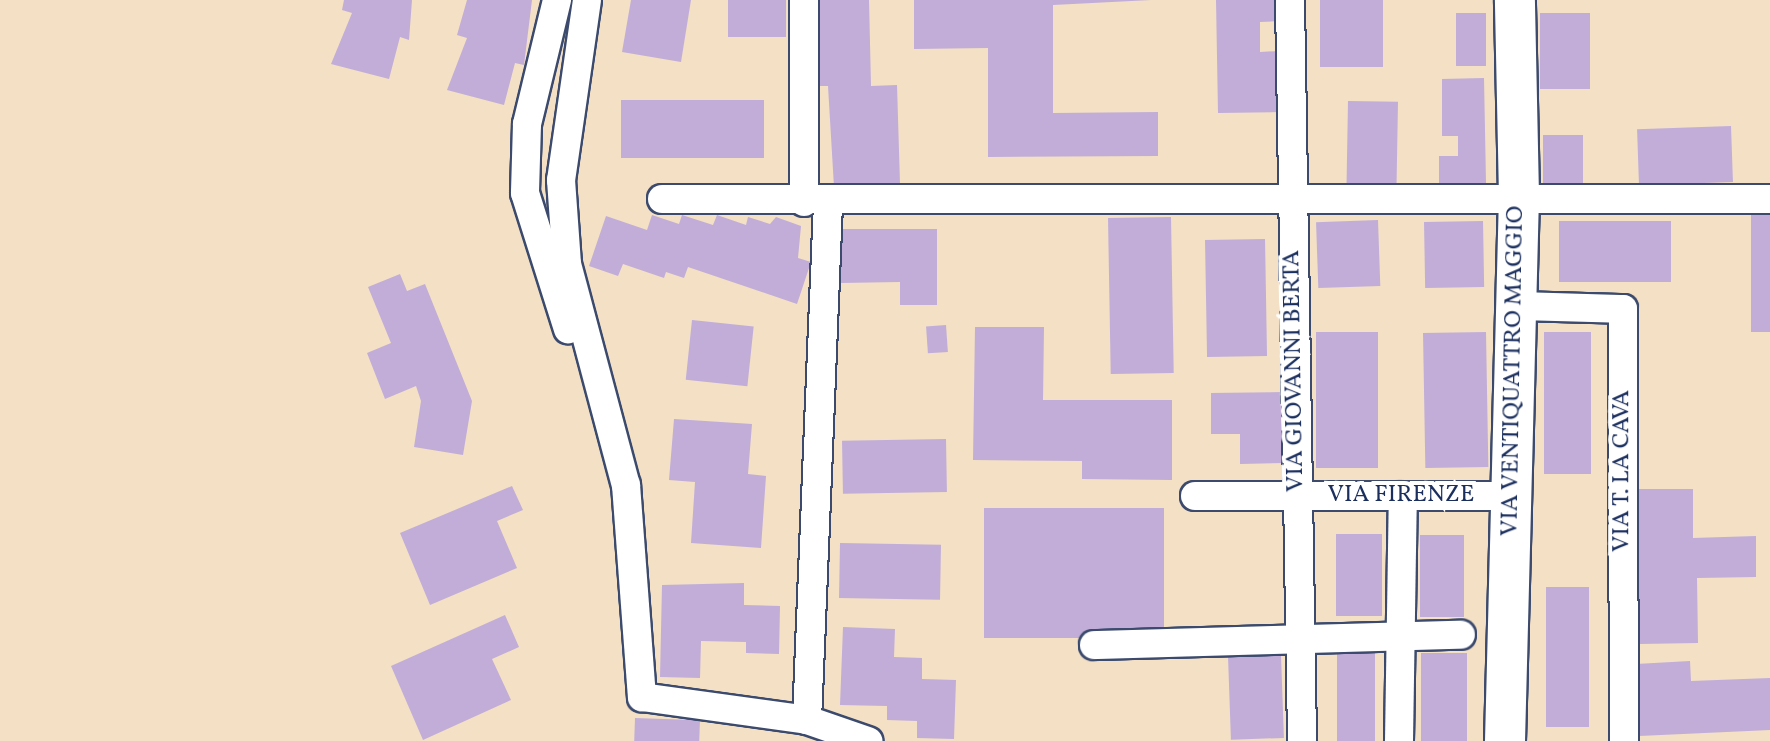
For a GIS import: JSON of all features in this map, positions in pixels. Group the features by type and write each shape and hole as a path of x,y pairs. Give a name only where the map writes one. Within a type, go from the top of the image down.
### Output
{"main road":[{"name":"VIA VENTIQUATTRO MAGGIO","path":"1505,741 1519,196 1515,0"}],"street":[{"path":"557,0 527,124 525,193 562,324 584,343"},
{"path":"587,0 561,180 567,264 584,343 626,485 642,697 807,720 868,741"},
{"path":"804,0 816,202 807,720"},
{"name":"VIA GIOVANNI BERTA","path":"1290,0 1302,741"},
{"path":"662,199 816,202 1519,196 1770,199"},
{"name":"VIA T. LA CAVA","path":"1516,306 1623,309 1624,741"},
{"name":"VIA FIRENZE","path":"1195,496 1511,496"},
{"path":"1399,741 1403,496"},
{"path":"1094,645 1461,635"}],"building":[{"path":"344,0 412,0 409,40 400,37 389,79 331,64 352,13 342,10"},
{"path":"467,0 532,0 524,65 515,63 504,105 447,90 467,38 457,35"},
{"path":"631,0 691,0 681,62 622,52"},
{"path":"728,0 786,0 786,37 728,37"},
{"path":"809,0 869,0 871,86 897,85 900,184 834,187 828,86 810,86"},
{"path":"914,0 1151,0 1053,5 1053,113 1158,112 1158,156 988,157 988,48 914,49"},
{"path":"1216,0 1280,0 1281,21 1260,22 1260,52 1279,51 1280,112 1218,113"},
{"path":"1320,0 1383,0 1383,67 1320,67"},
{"path":"1456,13 1486,13 1486,66 1456,66"},
{"path":"1540,13 1590,13 1590,89 1540,89"},
{"path":"1484,78 1486,183 1439,183 1439,156 1458,156 1458,136 1442,136 1442,79"},
{"path":"621,100 764,100 764,158 621,158"},
{"path":"1348,101 1398,102 1397,184 1347,183"},
{"path":"1731,126 1733,182 1639,185 1637,129"},
{"path":"1543,135 1583,135 1583,183 1543,183"},
{"path":"1751,214 1770,214 1770,332 1751,332"},
{"path":"652,215 679,224 682,215 713,225 717,215 746,225 748,217 770,224 776,217 801,226 798,258 811,262 797,304 688,267 684,278 666,272 664,278 623,264 618,276 589,266 606,216 647,230"},
{"path":"1171,217 1174,373 1111,374 1108,218"},
{"path":"1378,220 1380,286 1318,288 1316,222"},
{"path":"1483,221 1484,287 1425,288 1424,222"},
{"path":"1559,221 1671,221 1671,282 1559,282"},
{"path":"839,229 937,229 937,305 900,305 900,282 840,283"},
{"path":"1265,239 1267,356 1207,357 1205,240"},
{"path":"400,274 407,291 425,284 472,401 463,455 414,447 421,401 416,386 385,399 367,353 391,343 368,287"},
{"path":"692,320 754,326 747,386 686,380"},
{"path":"946,325 948,352 928,353 926,326"},
{"path":"975,327 1044,327 1043,400 1172,400 1172,480 1082,479 1082,461 973,460"},
{"path":"1316,332 1378,332 1378,468 1316,468"},
{"path":"1486,332 1488,467 1425,468 1423,333"},
{"path":"1544,332 1591,332 1591,474 1544,474"},
{"path":"1285,392 1285,463 1240,464 1240,434 1211,434 1211,393"},
{"path":"674,419 752,424 748,474 766,476 761,548 691,543 695,482 669,480"},
{"path":"946,439 947,492 843,494 842,441"},
{"path":"512,486 523,510 497,521 517,568 430,605 400,533"},
{"path":"1638,489 1693,489 1693,538 1756,536 1756,577 1697,578 1698,643 1639,644"},
{"path":"984,508 1164,508 1164,638 984,638"},
{"path":"1336,534 1382,534 1382,616 1336,616"},
{"path":"1420,535 1464,535 1464,617 1420,617"},
{"path":"840,543 941,545 940,600 839,598"},
{"path":"744,583 744,605 780,606 779,654 746,653 746,642 701,641 700,678 660,677 662,585"},
{"path":"1546,587 1589,587 1589,727 1546,727"},
{"path":"505,615 519,647 492,659 511,700 423,740 391,666"},
{"path":"843,627 895,629 894,657 922,658 922,679 956,680 954,739 917,738 917,721 887,720 887,706 840,705"},
{"path":"1337,652 1375,652 1375,741 1337,741"},
{"path":"1421,653 1467,653 1467,741 1421,741"},
{"path":"1281,655 1284,738 1231,740 1228,657"},
{"path":"1690,661 1691,681 1770,678 1770,730 1639,736 1636,664"},
{"path":"635,718 700,720 699,741 634,741"}]}
